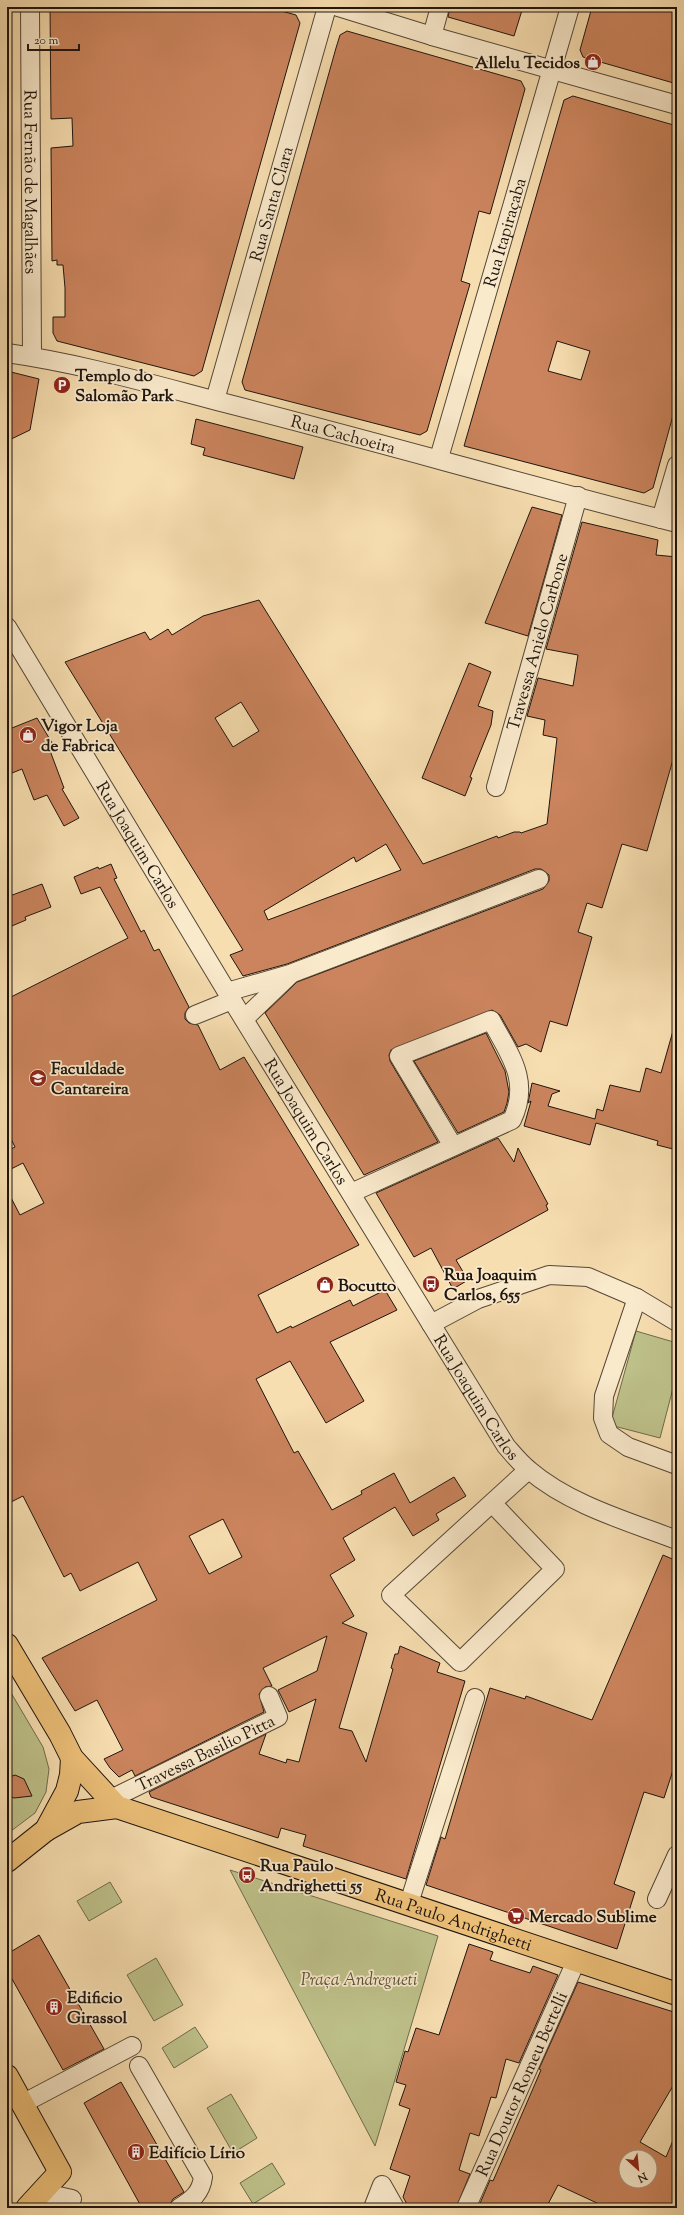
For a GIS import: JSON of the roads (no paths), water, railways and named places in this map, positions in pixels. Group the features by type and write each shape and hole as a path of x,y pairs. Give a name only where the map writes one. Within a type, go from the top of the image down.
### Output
{"main road":[{"path":"7,1645 60,1734 72,1758 114,1803 78,1812 46,1830 7,1861"},
{"path":"46,1830 67,1791 71,1775 72,1758"},
{"name":"Rua Paulo Andrighetti","path":"114,1803 677,1994"},
{"path":"7,2076 60,2172 29,2206"}],"street":[{"name":"Rua Fernão de Magalhães","path":"30,7 32,356"},
{"name":"Rua Santa Clara","path":"215,400 327,7"},
{"path":"338,7 432,36 677,104"},
{"path":"432,36 440,7"},
{"name":"Rua Itapiraçaba","path":"439,458 570,7"},
{"name":"Rua Cachoeira","path":"7,353 32,356 215,400 439,458 669,521"},
{"path":"669,521 677,466"},
{"name":"Travessa Anielo Carbone","path":"496,787 578,496"},
{"name":"Rua Joaquim Carlos","path":"7,627 244,1020 506,1446 528,1470 560,1492 677,1540"},
{"path":"195,1015 230,996 540,879"},
{"path":"244,1020 290,974"},
{"path":"351,1193 511,1121 520,1089 520,1078 513,1060 490,1020 399,1056 453,1146"},
{"path":"431,1324 478,1299 549,1275 588,1277 637,1298 677,1322"},
{"path":"637,1298 604,1396 603,1418 609,1434 628,1447 677,1464"},
{"path":"492,1503 555,1569 460,1662 391,1595 528,1470"},
{"name":"Travessa Basilio Pitta","path":"114,1803 278,1717 269,1696"},
{"path":"409,1903 475,1698"},
{"path":"657,1899 677,1855"},
{"name":"Rua Doutor Romeu Bertelli","path":"466,2208 577,1960"},
{"path":"22,2104 132,2046"},
{"path":"140,2066 203,2177 202,2188 191,2200 179,2208"},
{"path":"60,2172 74,2203"},
{"path":"373,2208 382,2185 395,2208"},
{"path":"29,2206 54,2195 74,2203"}],"place":[{"name":"Allelu Tecidos","path":"593,62"},
{"name":"Templo do Salomão Park","path":"62,385"},
{"name":"Vigor Loja de Fabrica","path":"28,735"},
{"name":"Faculdade Cantareira","path":"38,1078"},
{"name":"Rua Joaquim Carlos, 655","path":"431,1284"},
{"name":"Bocutto","path":"325,1285"},
{"name":"Rua Paulo Andrighetti 55","path":"247,1875"},
{"name":"Mercado Sublime","path":"516,1916"},
{"name":"Edificio Girassol","path":"54,2007"},
{"name":"Edifício Lírio","path":"136,2152"}],"park label":[{"name":"Praça Andregueti","path":"359,1979"}]}
